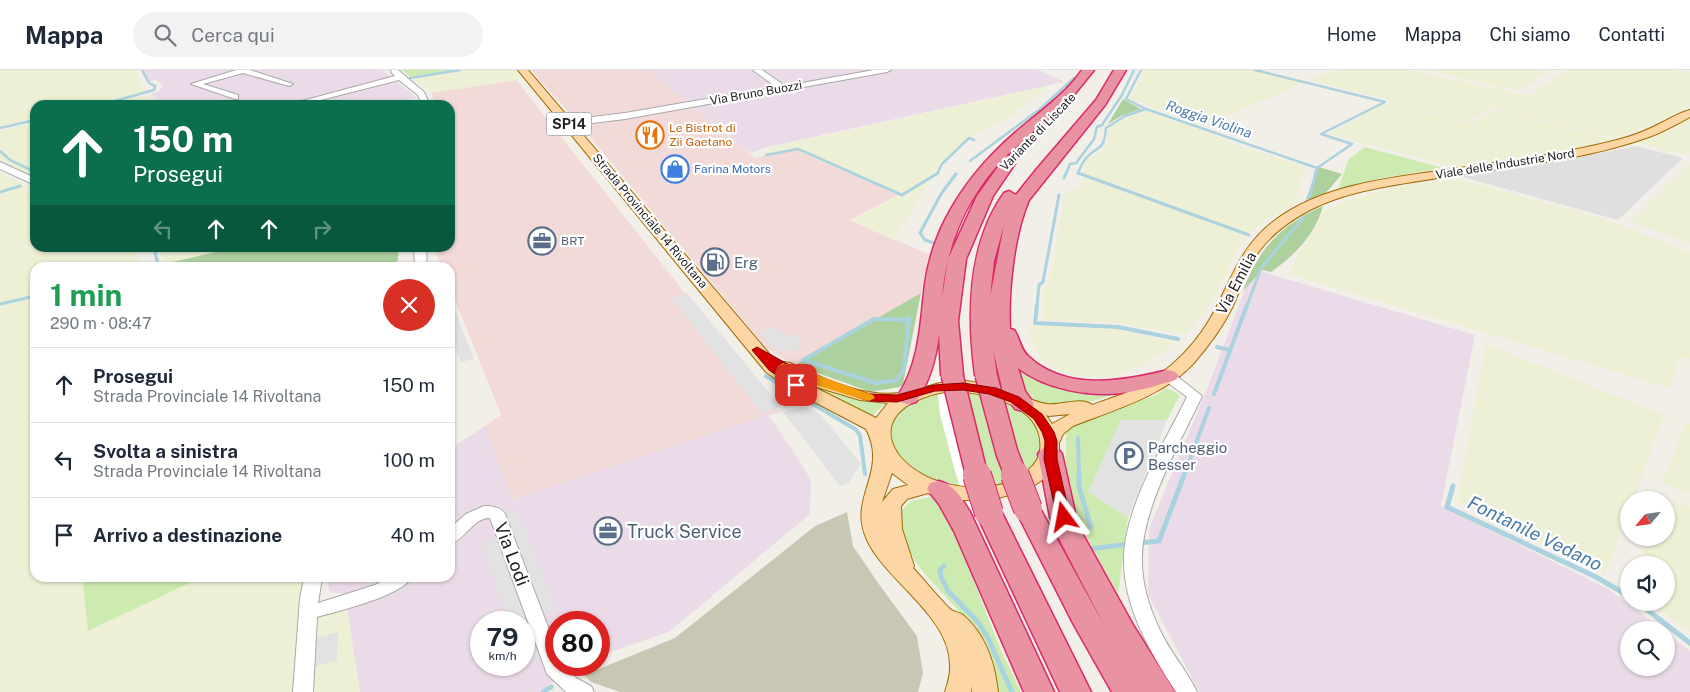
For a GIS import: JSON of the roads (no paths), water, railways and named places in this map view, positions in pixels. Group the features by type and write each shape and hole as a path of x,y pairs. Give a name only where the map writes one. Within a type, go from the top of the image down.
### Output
{"highway":[{"path":"908,397 915,388 920,374 931,326 934,284 939,256 958,210 981,174 992,161 1078,85 1088,70"},
{"name":"Variante di Liscate","path":"1076,692 989,513 970,453 952,375 948,321 952,285 960,250 978,210 1001,170 1070,100 1093,70"},
{"name":"Variante di Liscate","path":"1031,163 1092,99 1111,70"},
{"path":"1023,404 1014,392 1000,340 1001,289 1014,216 1021,200 1041,172 1101,102 1120,70"},
{"name":"Variante di Liscate","path":"1018,180 1001,213 989,246 981,288 979,324 986,375 1007,453 1028,509 1082,615 1128,692"},
{"path":"1001,289 1009,343 1021,360 1042,374 1074,384 1107,388 1132,385 1168,376"},
{"path":"1050,448 1069,533 1123,633 1160,692"},
{"path":"933,487 947,495 964,524 1007,625 1039,692"}],"main road":[{"name":"Strada Provinciale 14 Rivoltana","path":"523,70 772,368 785,378 866,420 874,426 882,443"},
{"name":"Viale delle Industrie Nord","path":"1316,203 1379,184 1565,155 1621,144 1648,134 1690,113"},
{"name":"Via Emilia","path":"1050,448 1055,431 1066,422 1146,390 1185,362 1200,344 1222,310 1247,259 1261,239 1285,219 1316,203"},
{"name":"Strada Provinciale 14 Rivoltana","path":"757,350 796,373 859,395 882,399 908,397"},
{"path":"882,443 890,459 899,469 933,487 973,494 1006,490 1023,484 1035,476 1044,466 1050,448 1041,420 1023,404 997,392 963,386 934,388 908,397 896,405 886,416 882,426 882,443 886,460 873,496 871,523 878,540 934,605 954,634 961,654 963,673 958,692"},
{"name":"Via Emilia","path":"1023,404 1040,409 1056,410 1112,403"},
{"path":"906,573 892,529 891,505 900,494 933,487"},
{"path":"934,605 961,627 975,646 982,661 985,692"}],"street":[{"path":"235,97 195,84 243,70 289,84"},
{"path":"393,70 421,94 424,100"},
{"path":"757,70 784,88"},
{"name":"Via Bruno Buozzi","path":"571,126 887,70"},
{"path":"311,100 401,77"},
{"path":"0,165 30,180"},
{"path":"1168,376 1195,396 1146,502 1135,544 1134,568 1138,592 1147,623 1171,670 1187,692"},
{"name":"Via Lodi","path":"455,534 480,512 492,511 497,514 554,668 569,684 584,692"},
{"path":"303,692 308,613 312,582"},
{"path":"308,613 381,590 395,582"}],"waterway":[{"path":"118,100 154,90 155,86 149,83 142,70"},
{"path":"410,78 460,70"},
{"path":"1066,174 1070,164 1076,163 1094,139 1097,127 1102,125 1122,95 1134,70"},
{"name":"Roggia Violina","path":"1141,70 1126,99 1146,109"},
{"name":"Roggia Violina","path":"1255,70 1385,102 1321,134 1352,144 1317,168"},
{"path":"970,161 1040,109 1074,78"},
{"path":"1078,173 1086,158 1100,147 1104,141 1106,128 1125,116 1146,109"},
{"name":"Roggia Violina","path":"1146,109 1317,168"},
{"path":"0,128 30,121"},
{"path":"937,173 942,164 969,138 974,140"},
{"path":"766,155 798,149 855,174"},
{"path":"0,151 10,160 30,170"},
{"name":"Roggia Violina","path":"1315,174 1317,168"},
{"path":"852,173 902,195 937,173"},
{"path":"1064,178 1066,173"},
{"path":"1078,173 1249,235"},
{"name":"Roggia Violina","path":"1308,201 1316,173"},
{"path":"937,244 925,240 920,233 941,194 956,174"},
{"path":"0,192 20,186"},
{"path":"1037,306 1039,285 1043,282 1059,195"},
{"name":"Roggia Violina","path":"1247,306 1261,268 1304,217"},
{"path":"155,252 158,262"},
{"path":"0,304 30,297"},
{"path":"1037,305 1035,323 1118,327 1178,339"},
{"name":"Roggia Violina","path":"1214,394 1247,305"},
{"path":"874,319 909,320 904,369 897,380 876,383 803,360 874,319"},
{"path":"1217,347 1230,350"},
{"path":"766,376 855,429 860,435 865,474"},
{"name":"Roggia Violina","path":"1184,476 1209,408"},
{"path":"1078,438 1079,476"},
{"name":"Roggia Violina","path":"1139,543 1159,541 1184,475"},
{"path":"1079,476 1079,487 1091,527"},
{"name":"Fontanile Vedano","path":"1453,486 1447,507 1594,576 1620,591"},
{"name":"Roggia Violina","path":"1089,549 1129,544"},
{"name":"Roggia Violina","path":"944,566 940,570 941,577 948,591 978,622 988,638 1012,692"},
{"name":"Fontanile Vedano","path":"1649,611 1690,643"},
{"path":"543,692 551,687"}],"place":[{"name":"Le Bistrot di Zii Gaetano","path":"650,135"},
{"name":"Farina Motors","path":"675,169"},
{"name":"BRT","path":"542,241"},
{"name":"Erg","path":"715,262"},
{"name":"Parcheggio Besser","path":"1129,456"},
{"name":"Truck Service","path":"608,531"}]}
